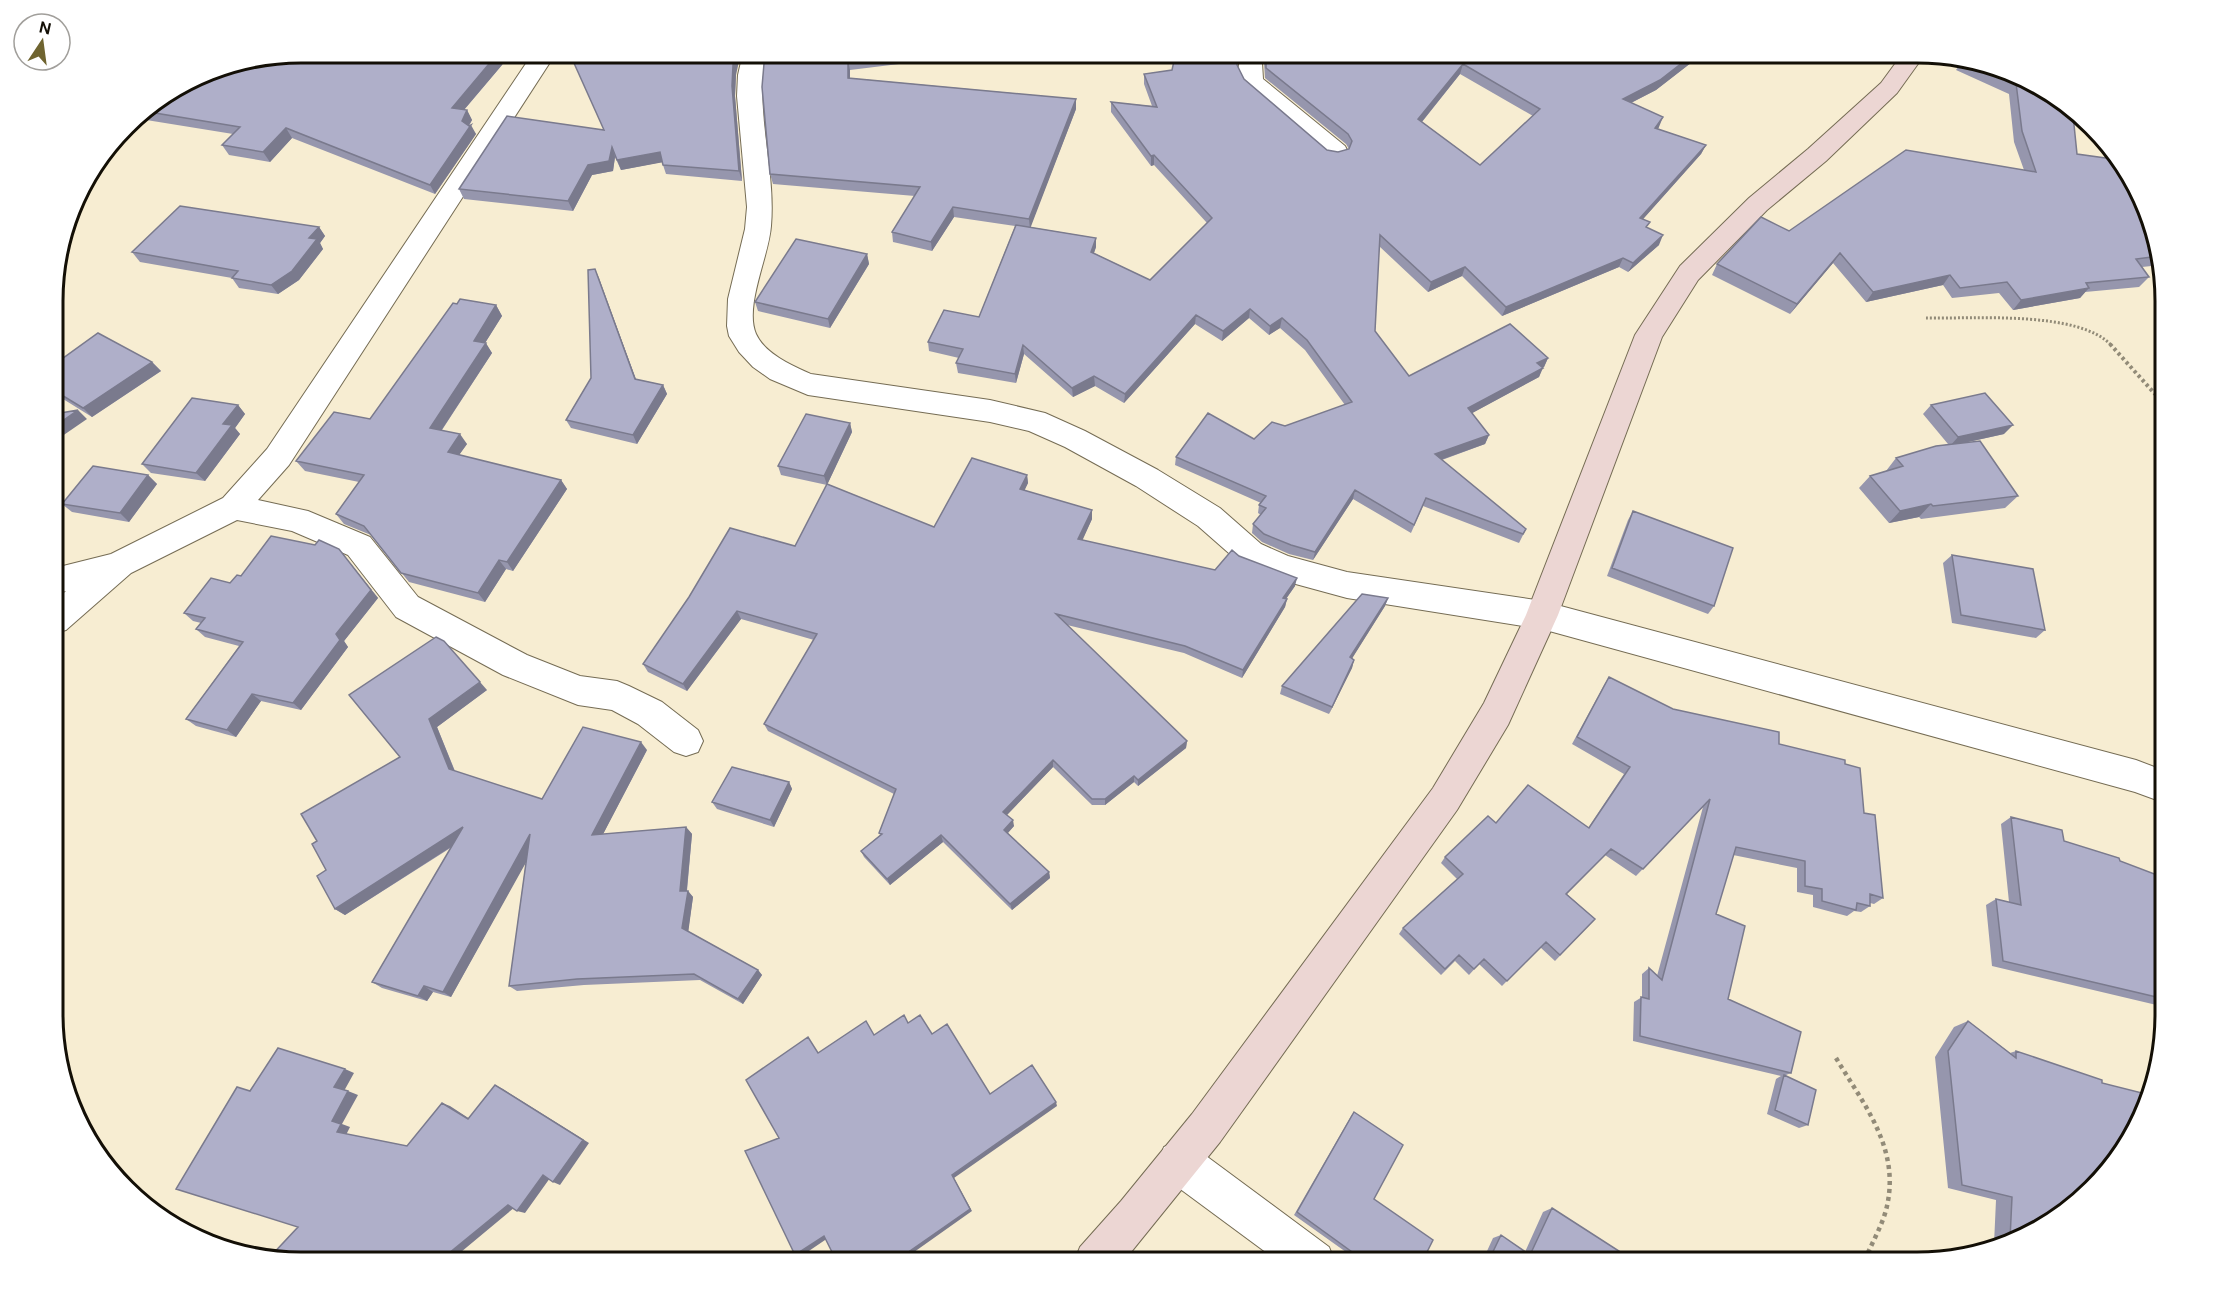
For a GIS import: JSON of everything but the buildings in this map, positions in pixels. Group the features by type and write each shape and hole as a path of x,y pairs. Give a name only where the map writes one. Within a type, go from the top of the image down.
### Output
{"street":[{"path":"63,579 120,564 234,507 278,457 516,98 537,63"},
{"path":"751,63 748,101 760,191 758,229 741,306 743,335 760,356 781,374 808,384 990,411 1035,421 1147,478 1209,517 1250,553 1281,567 1347,585 1542,615 2125,773 2155,784"},
{"path":"1250,63 1248,70 1252,82 1336,152"},
{"path":"1103,1252 1179,1162 1445,799 1496,714 1542,615 1649,335 1689,273 1758,204 1817,155 1888,88 1906,63"},
{"path":"234,507 297,520 359,546 406,607 515,665 578,690 617,696 650,713 686,741"},
{"path":"63,613 120,564"},
{"path":"1179,1162 1300,1252"}],"path":[{"path":"1926,318 2038,320 2077,325 2104,337 2155,394"},
{"path":"1836,1058 1881,1132 1890,1172 1887,1207 1868,1252"}]}
